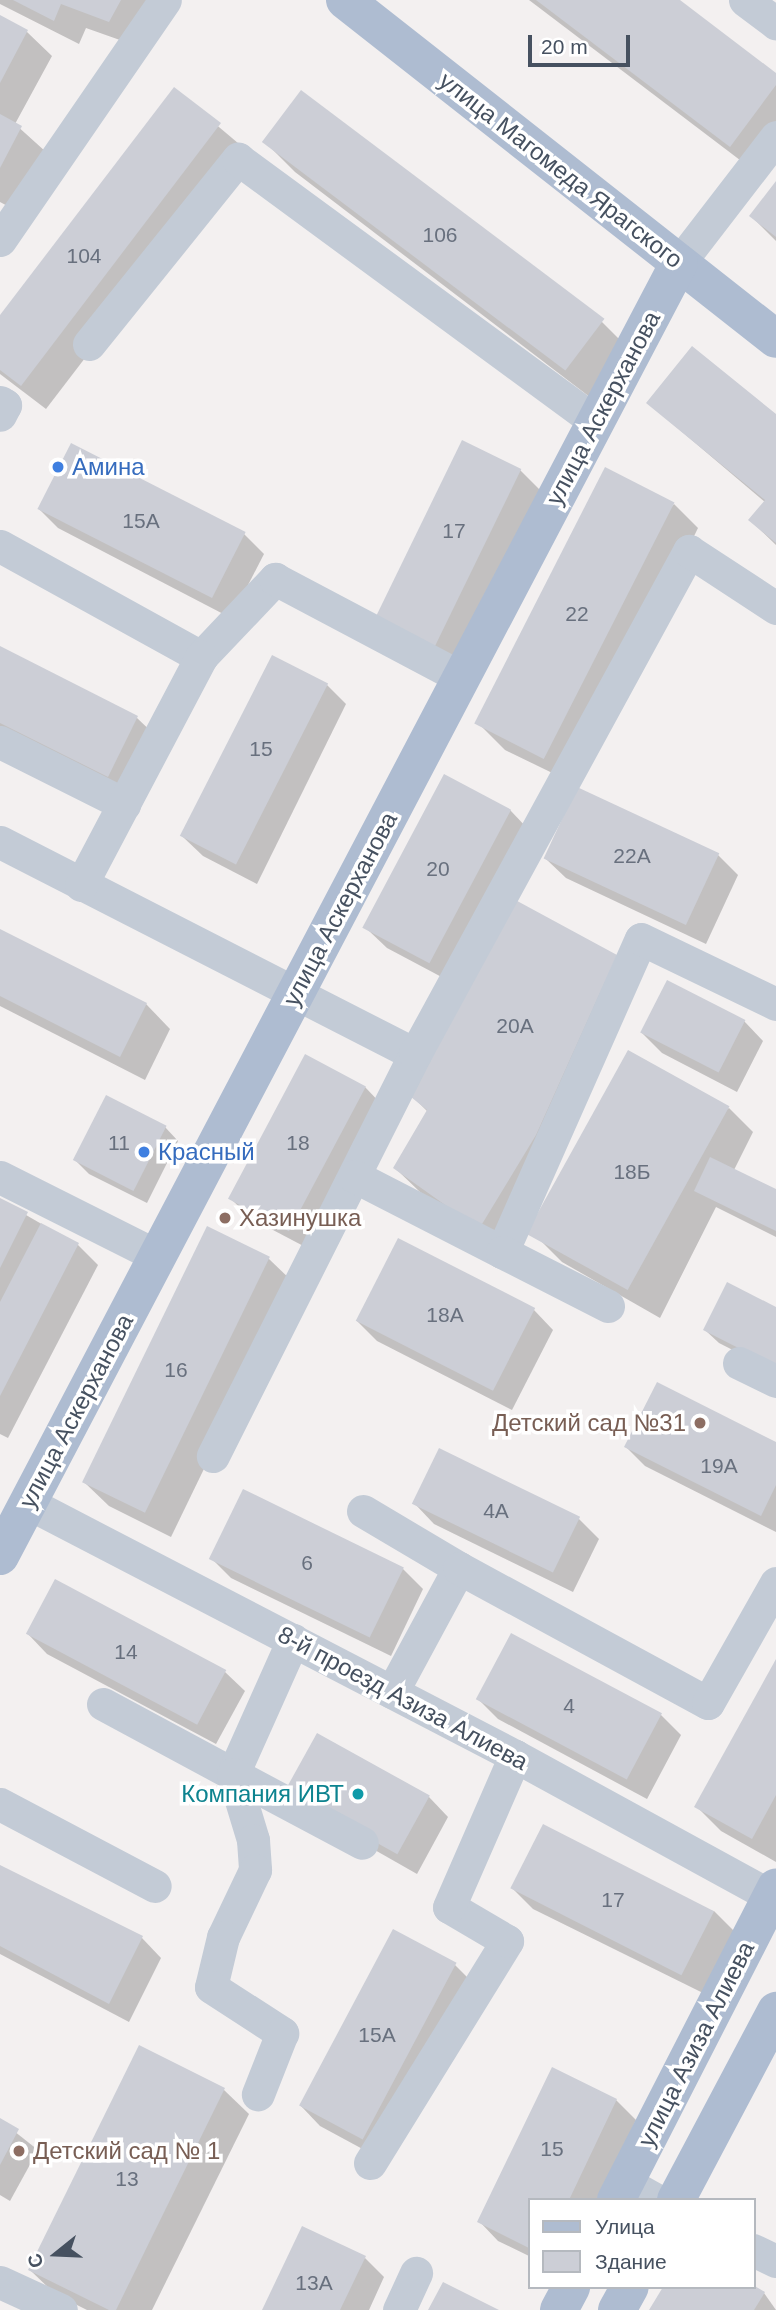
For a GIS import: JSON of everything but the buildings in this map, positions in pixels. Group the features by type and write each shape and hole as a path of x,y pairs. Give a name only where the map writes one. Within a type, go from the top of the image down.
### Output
{"main road":[{"name":"улица Магомеда Ярагского","path":"345,0 776,339"},
{"name":"улица Аскерханова","path":"0,1556 679,263"},
{"name":"улица Азиза Алиева","path":"632,2194 774,1894"},
{"path":"677,2198 776,2011"},
{"path":"559,2310 570,2289"},
{"path":"617,2310 629,2289"}],"street":[{"path":"0,240 165,0"},
{"path":"745,0 776,23"},
{"path":"679,263 776,136"},
{"path":"89,344 238,159 596,422"},
{"path":"0,402 5,405 0,415"},
{"path":"0,546 201,657"},
{"path":"213,1456 415,1054 689,551 776,608"},
{"path":"81,885 201,657 275,579 462,678"},
{"path":"0,742 124,804"},
{"path":"0,842 294,996 415,1054"},
{"path":"502,1252 641,939 776,1004"},
{"path":"354,1176 608,1306"},
{"path":"0,1177 158,1256"},
{"path":"739,1363 776,1381"},
{"name":"8-й проезд Азиза Алиева","path":"28,1503 774,1894"},
{"path":"363,1511 459,1568 708,1703 776,1583"},
{"path":"392,1692 459,1568"},
{"path":"258,2094 282,2033 211,1987 223,1937 255,1870 253,1840 233,1774 293,1640"},
{"path":"103,1704 362,1843"},
{"path":"370,2163 507,1941 449,1907 515,1756"},
{"path":"0,1804 155,1886"},
{"path":"755,2251 776,2261"},
{"path":"399,2310 416,2273"},
{"path":"0,2282 61,2310"}],"place":[{"name":"Амина","path":"58,467"},
{"name":"Красный","path":"144,1152"},
{"name":"Хазинушка","path":"225,1218"},
{"name":"Детский сад №31","path":"700,1423"},
{"name":"Компания ИВТ","path":"358,1794"},
{"name":"Детский сад № 1","path":"19,2151"}]}
